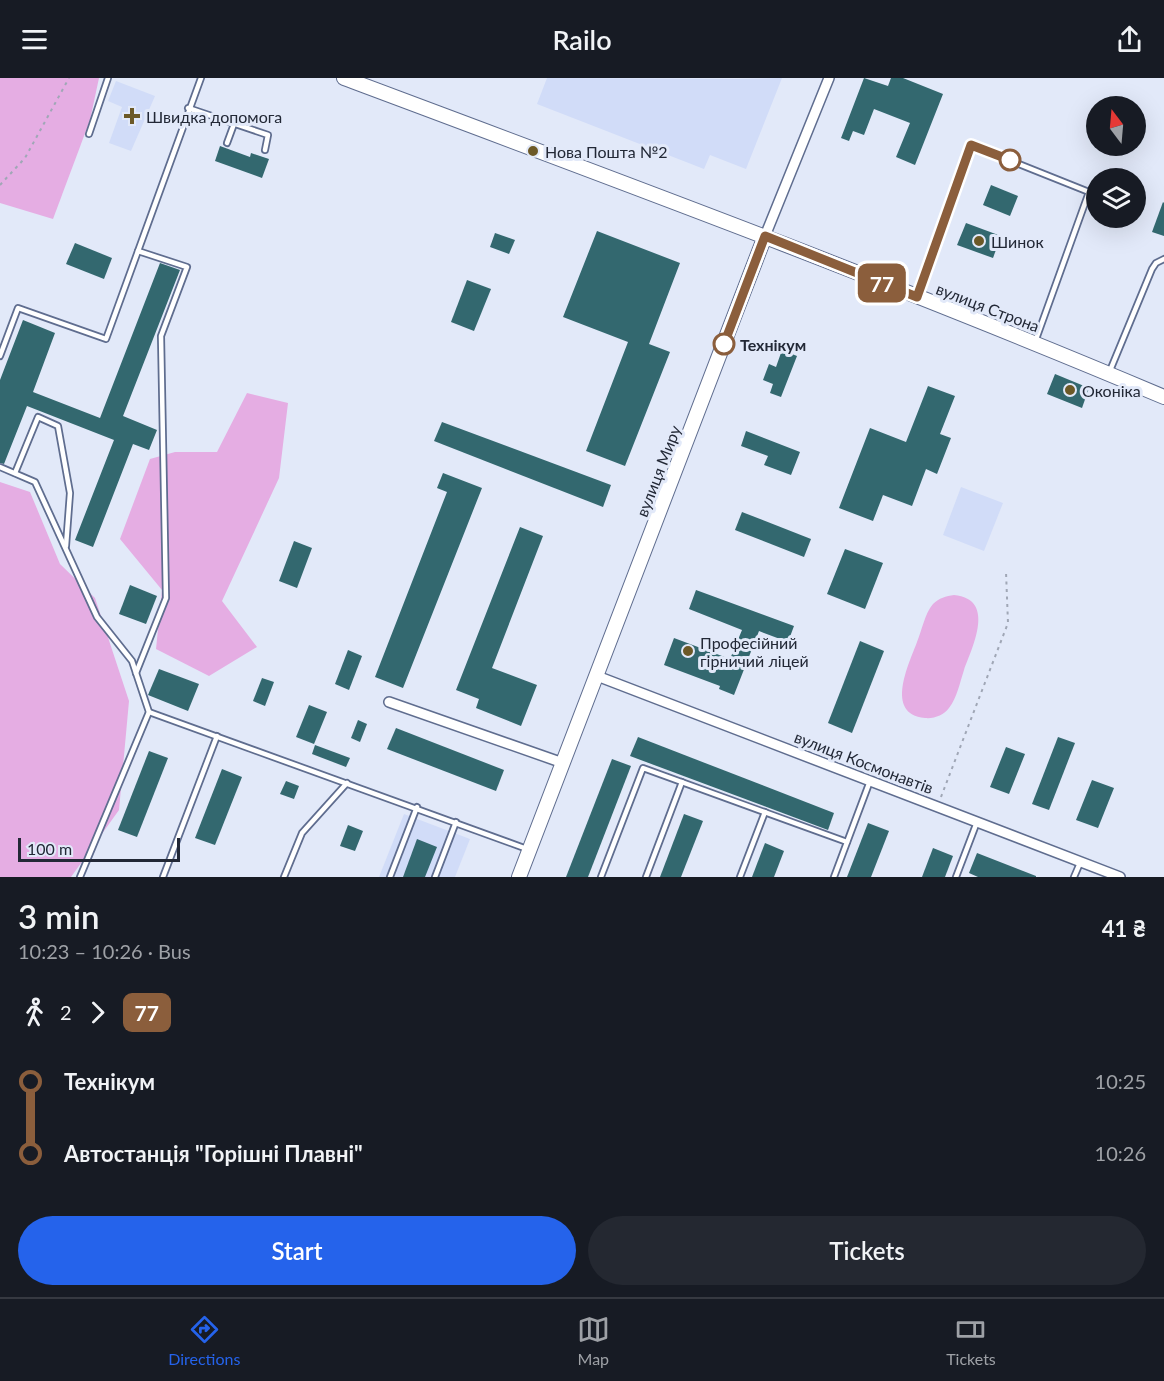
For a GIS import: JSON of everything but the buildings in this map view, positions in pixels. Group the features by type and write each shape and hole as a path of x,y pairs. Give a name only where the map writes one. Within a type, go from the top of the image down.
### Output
{"main road":[{"name":"вулиця Строна","path":"344,78 765,236 1035,342 1164,397"},
{"name":"вулиця Миру","path":"519,877 765,236"}],"street":[{"name":"вулиця Миру","path":"765,236 829,78"},
{"name":"вулиця Космонавтів","path":"597,676 1120,877"},
{"path":"389,702 563,763"}],"lane":[{"path":"89,134 108,78"},
{"path":"0,356 18,308 106,339 201,78"},
{"path":"189,108 269,136 266,150"},
{"path":"227,143 234,124"},
{"path":"917,297 971,145 1089,192 1035,342"},
{"path":"136,673 166,597 161,336 187,267 138,251"},
{"path":"1109,374 1152,269 1156,263 1164,259"},
{"path":"15,473 38,417 58,426 70,493 65,548"},
{"path":"0,467 35,482 97,617 132,661 149,712 80,877"},
{"path":"149,712 417,807 529,850"},
{"path":"163,877 217,736"},
{"path":"601,877 643,768 847,842"},
{"path":"834,877 870,781"},
{"path":"646,877 682,782"},
{"path":"284,877 302,832 347,783"},
{"path":"390,877 417,807"},
{"path":"740,877 765,812"},
{"path":"435,877 456,822"},
{"path":"956,877 977,822"},
{"path":"1074,877 1080,861"}],"path":[{"path":"0,185 25,158 69,78"},
{"path":"937,806 1008,623 1006,572"}],"shaded area":[{"path":"0,78 99,78 90,120 53,219 0,203"},
{"path":"547,78 782,78 746,169 710,155 704,169 537,104"},
{"name":"Швидка допомога","path":"116,81 155,96 131,151 109,143 122,107 108,101"},
{"path":"247,393 288,403 279,478 222,601 257,647 209,676 156,649 162,590 120,539 150,459 175,452 217,452"},
{"path":"0,482 30,492 60,564 95,598 129,701 119,810 71,877 0,877"},
{"path":"961,487 1003,503 984,551 943,535"},
{"path":"954,595 967,598 975,605 978,614 976,637 952,704 942,715 925,718 905,708 902,698 905,675 930,608 940,599"},
{"path":"404,814 470,839 455,877 379,877"}],"bus line":[{"name":"77","path":"724,344 765,236 917,297 971,145 1010,160"}],"place":[{"name":"Швидка допомога","path":"132,116"},
{"name":"Нова Пошта №2","path":"533,151"},
{"name":"Шинок","path":"979,241"},
{"name":"Технікум","path":"724,344"},
{"name":"Оконіка","path":"1070,390"},
{"name":"Професійний гірничий ліцей","path":"688,651"}]}
